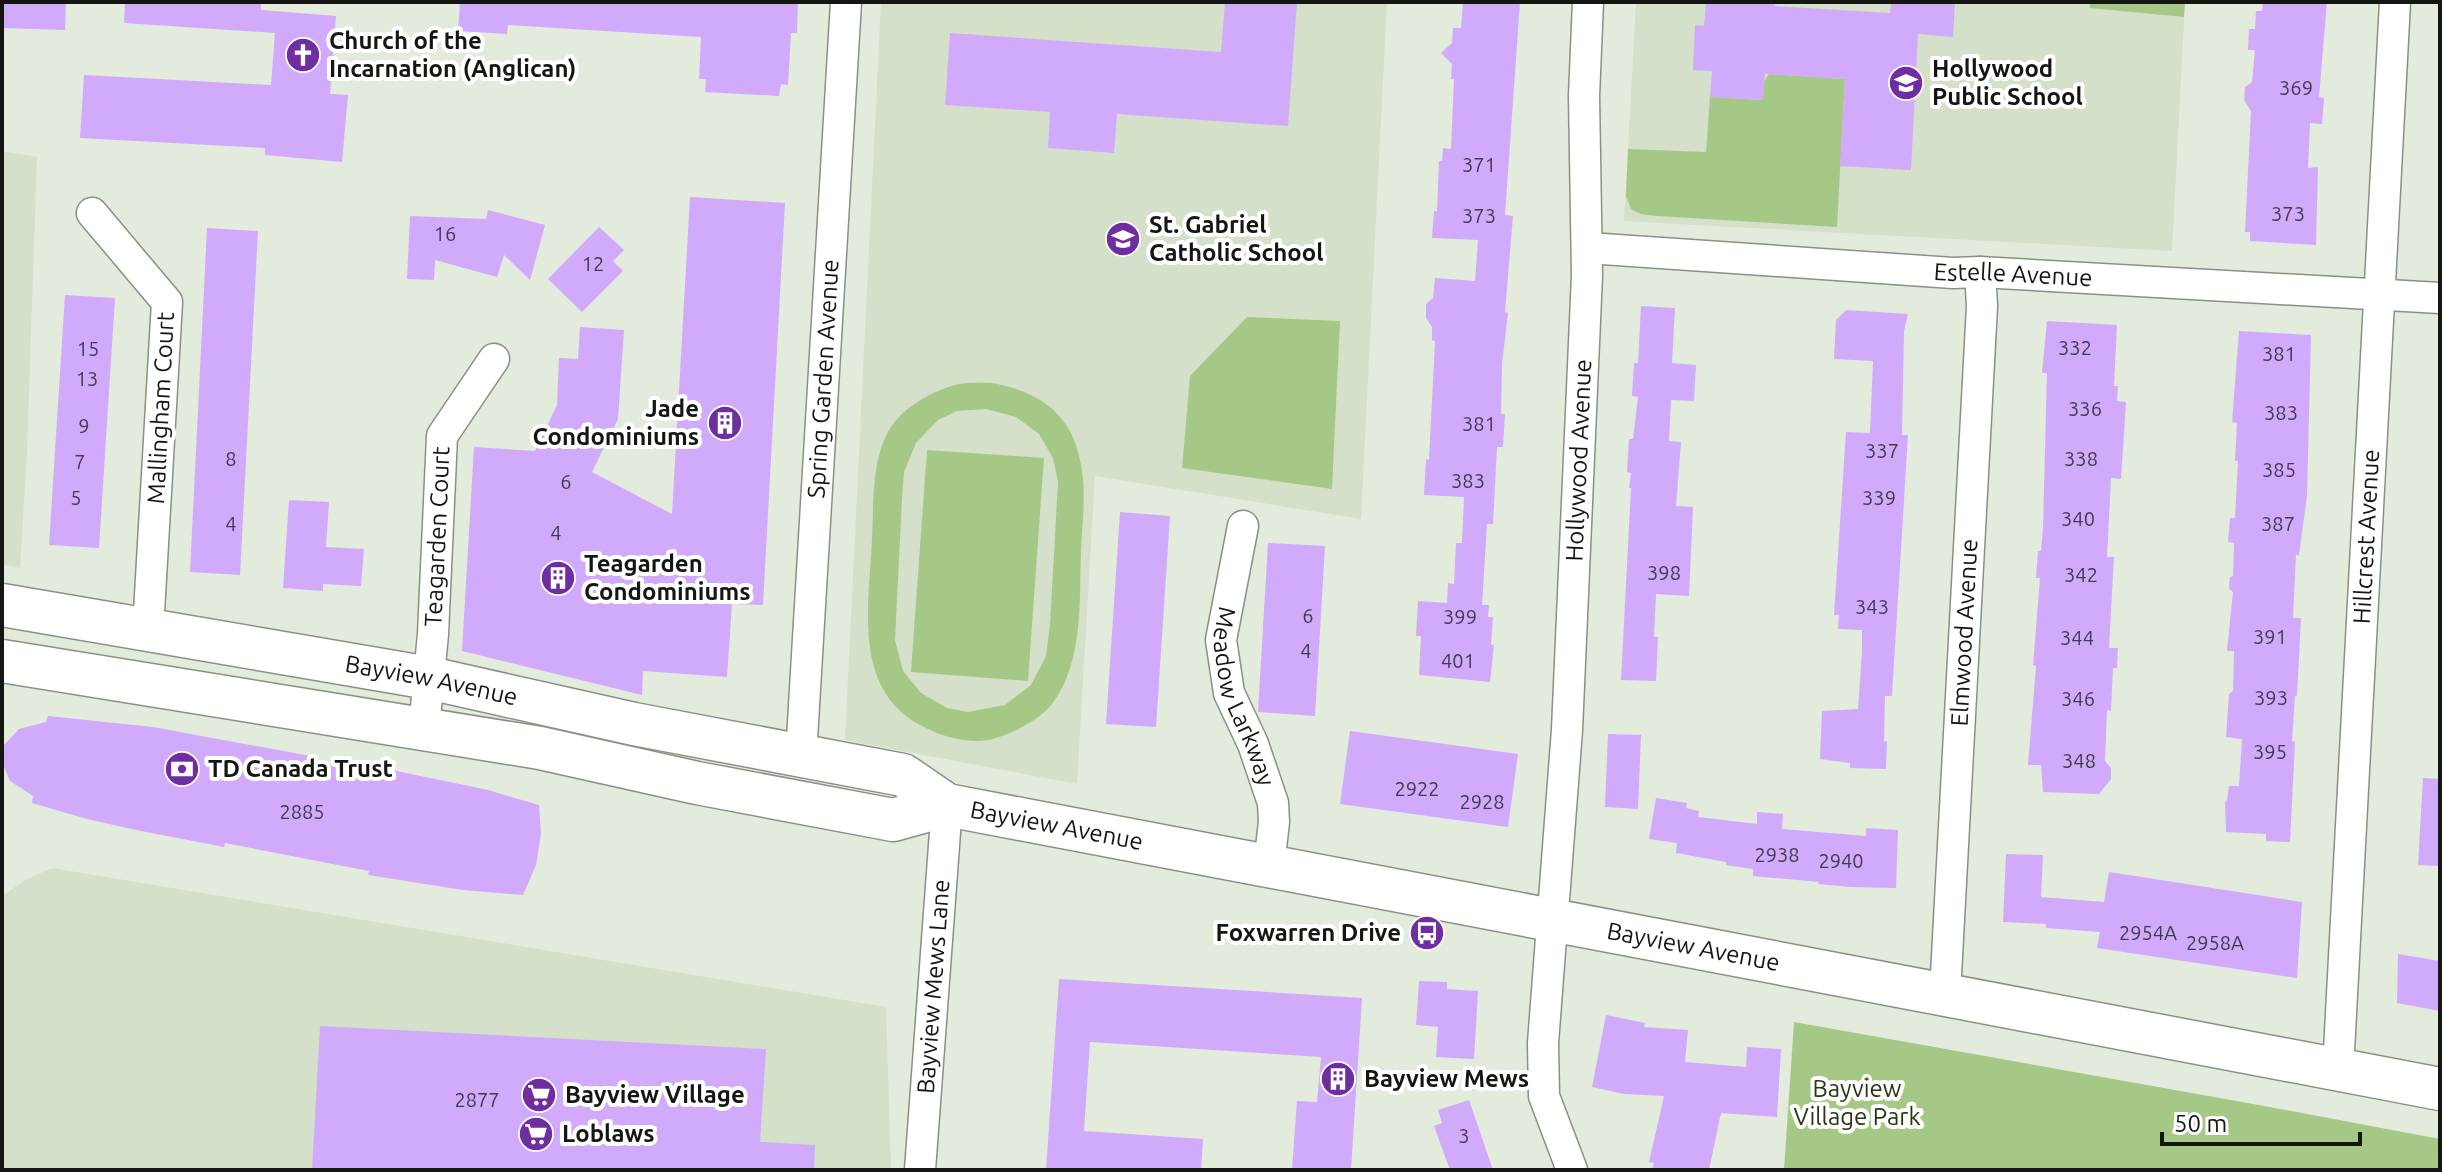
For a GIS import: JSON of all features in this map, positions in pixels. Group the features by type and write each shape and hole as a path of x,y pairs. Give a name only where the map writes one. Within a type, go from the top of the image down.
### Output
{"main road":[{"name":"Bayview Avenue","path":"2,605 429,678 634,724 903,775 947,805 2440,1089"},
{"name":"Bayview Avenue","path":"2,661 540,748 893,820 947,805"},
{"path":"647,772 721,760 783,771 796,765 801,756"}],"street":[{"name":"Spring Garden Avenue","path":"801,756 846,2"},
{"name":"Hollywood Avenue","path":"1553,919 1567,730 1588,248 1584,96 1588,2"},
{"name":"Hillcrest Avenue","path":"2338,1070 2395,2"},
{"name":"Mallingham Court","path":"92,213 167,302 148,630"},
{"name":"Estelle Avenue","path":"1588,248 1953,273 2440,298"},
{"name":"Elmwood Avenue","path":"1945,994 1982,306 1980,272"},
{"name":"Teagarden Court","path":"424,728 442,436 494,359"},
{"name":"Meadow Larkway","path":"1243,526 1221,640 1229,693 1253,744 1273,803 1269,865"},
{"name":"Bayview Mews Lane","path":"920,1170 947,805"},
{"path":"1553,919 1543,1043 1544,1096 1572,1170"}],"shaded area":[{"name":"St. Gabriel Catholic School","path":"881,2 1387,2 1361,519 1095,476 1077,784 845,740"},
{"name":"Hollywood Public School","path":"1636,2 2185,2 2172,251 1624,221"},
{"path":"2,151 37,157 20,568 2,564"},
{"name":"Bayview Village","path":"52,868 886,1007 891,1170 2,1170 2,896 27,879"}],"green space":[{"path":"2090,2 2185,2 2184,17 2090,8"},
{"path":"1769,74 1845,79 1837,227 1657,216 1640,214 1631,209 1626,196 1628,149 1706,152 1710,97 1763,100 1764,82"},
{"path":"1247,317 1340,321 1332,489 1182,468 1190,376"},
{"path":"969,383 992,383 1041,400 1057,414 1075,442 1084,488 1078,630 1070,669 1046,711 1007,734 970,741 948,737 920,725 898,709 883,690 869,643 873,498 883,444 900,416 917,402 945,388","holes":["986,409 1016,417 1039,434 1053,458 1058,482 1046,656 1031,685 1005,705 968,712 947,708 921,693 903,671 895,640 904,472 916,443 938,420 957,411"]},
{"path":"927,450 1044,458 1028,681 911,672"},
{"name":"Bayview Village Park","path":"1794,1022 2440,1139 2440,1170 1784,1170"}],"building":[{"path":"2,2 66,2 65,30 2,28"},
{"path":"125,2 261,2 261,10 336,16 330,94 348,95 342,162 265,155 265,148 80,138 84,75 271,85 275,33 124,23"},
{"path":"460,2 798,2 797,33 791,33 788,85 781,84 779,96 705,92 706,79 699,79 701,37 508,25 507,34 458,31"},
{"path":"1225,2 1297,2 1288,126 1117,114 1114,153 1048,148 1050,112 945,105 950,33 1221,52"},
{"path":"1463,2 1520,2 1505,215 1513,216 1502,364 1503,447 1497,447 1493,524 1487,524 1482,605 1489,605 1488,617 1493,617 1490,682 1419,675 1421,636 1416,636 1418,601 1447,603 1448,583 1454,584 1456,543 1462,543 1464,497 1424,495 1426,459 1429,460 1435,341 1432,340 1432,327 1426,318 1426,304 1433,298 1435,278 1475,281 1478,240 1432,238 1434,211 1437,211 1439,161 1442,161 1443,148 1451,149 1454,79 1451,79 1452,64 1441,53 1452,43 1453,28 1461,28"},
{"path":"1706,2 1775,2 1775,6 1890,13 1891,2 1955,2 1953,37 1918,34 1911,170 1840,166 1845,79 1765,74 1763,100 1710,97 1712,71 1693,70 1695,25 1704,26"},
{"path":"2263,2 2327,2 2319,97 2324,98 2322,124 2310,123 2308,168 2318,167 2316,245 2250,241 2250,232 2245,232 2251,111 2244,100 2245,87 2252,82 2255,50 2248,50 2249,29 2255,29 2256,11 2262,11"},
{"path":"690,197 785,203 763,605 732,604 727,677 643,671 642,695 462,651 474,447 535,451 557,405 559,358 578,359 580,327 624,330 618,419 592,472 672,514"},
{"path":"488,210 545,225 530,280 504,255 497,277 435,260 434,280 407,279 410,216 486,219"},
{"path":"599,227 624,250 613,261 623,271 582,312 548,279"},
{"path":"207,228 258,231 240,575 190,572"},
{"path":"65,295 115,298 99,548 49,545"},
{"path":"1641,306 1675,308 1672,363 1696,365 1694,401 1671,400 1669,441 1681,442 1676,506 1693,507 1689,596 1656,594 1656,681 1621,680 1631,488 1631,473 1627,472 1629,439 1633,439 1638,397 1632,396 1634,363 1638,363"},
{"path":"1846,310 1908,314 1904,331 1902,435 1908,435 1892,696 1885,696 1886,769 1850,768 1850,763 1820,759 1822,711 1858,709 1862,652 1862,630 1838,629 1839,615 1834,615 1846,432 1870,433 1873,361 1834,359 1836,320"},
{"path":"2047,321 2117,325 2114,386 2118,386 2117,401 2126,402 2121,479 2111,478 2107,557 2114,557 2109,648 2118,648 2117,668 2113,668 2111,711 2107,710 2105,761 2111,768 2111,779 2099,794 2043,792 2041,765 2028,765 2040,578 2036,578 2043,528 2047,373 2042,373"},
{"path":"2239,331 2311,335 2307,496 2299,555 2296,555 2293,618 2301,618 2292,741 2295,742 2290,842 2266,841 2266,834 2226,832 2225,802 2229,786 2239,786 2242,739 2226,737 2229,694 2233,691 2234,651 2227,651 2234,543 2228,542 2230,518 2235,518 2238,461 2235,461 2237,423 2232,422"},
{"path":"289,500 329,502 326,547 364,549 361,586 323,584 323,591 283,588"},
{"path":"1120,512 1170,516 1156,727 1106,724"},
{"path":"1268,543 1325,546 1315,716 1258,712"},
{"path":"48,716 153,727 316,757 316,762 386,773 387,769 488,790 539,805 541,834 536,865 523,895 463,890 368,875 369,871 225,843 224,847 141,831 32,803 33,796 10,781 2,762 3,746 19,729 46,722"},
{"path":"1350,731 1518,754 1508,827 1340,804"},
{"path":"1608,734 1641,735 1638,809 1605,807"},
{"path":"2423,778 2440,779 2440,866 2418,865"},
{"path":"1656,798 1687,803 1686,808 1699,811 1698,817 1757,824 1757,812 1783,814 1782,829 1866,836 1866,828 1898,830 1896,888 1850,887 1753,876 1753,869 1676,853 1677,843 1649,839"},
{"path":"2006,854 2043,855 2041,897 2104,902 2109,872 2302,902 2297,978 2097,948 2100,932 2046,928 2046,924 2003,922"},
{"path":"2398,954 2440,961 2440,1011 2397,1003"},
{"name":"Bayview Mews","path":"1059,979 1362,998 1351,1170 1292,1170 1297,1101 1317,1102 1321,1057 1090,1042 1084,1131 1203,1139 1201,1170 1046,1170"},
{"path":"1419,981 1447,982 1447,989 1478,991 1474,1059 1436,1057 1438,1027 1416,1025"},
{"path":"1606,1015 1645,1023 1644,1027 1688,1030 1685,1062 1746,1067 1747,1047 1781,1049 1777,1117 1721,1113 1709,1170 1652,1170 1654,1163 1649,1162 1664,1096 1624,1094 1592,1087"},
{"name":"Bayview Village","path":"320,1026 766,1049 760,1142 815,1145 814,1170 312,1170"},
{"path":"1469,1100 1493,1170 1450,1170 1434,1126 1442,1123 1438,1110"}],"place":[{"name":"Church of the Incarnation (Anglican)","path":"303,55"},
{"name":"Hollywood Public School","path":"1906,83"},
{"name":"St. Gabriel Catholic School","path":"1123,239"},
{"name":"Jade Condominiums","path":"725,423"},
{"name":"Teagarden Condominiums","path":"558,578"},
{"name":"TD Canada Trust","path":"182,769"},
{"name":"Foxwarren Drive","path":"1427,933"},
{"name":"Bayview Mews","path":"1338,1079"},
{"name":"Bayview Village","path":"539,1095"},
{"name":"Loblaws","path":"536,1134"}]}
